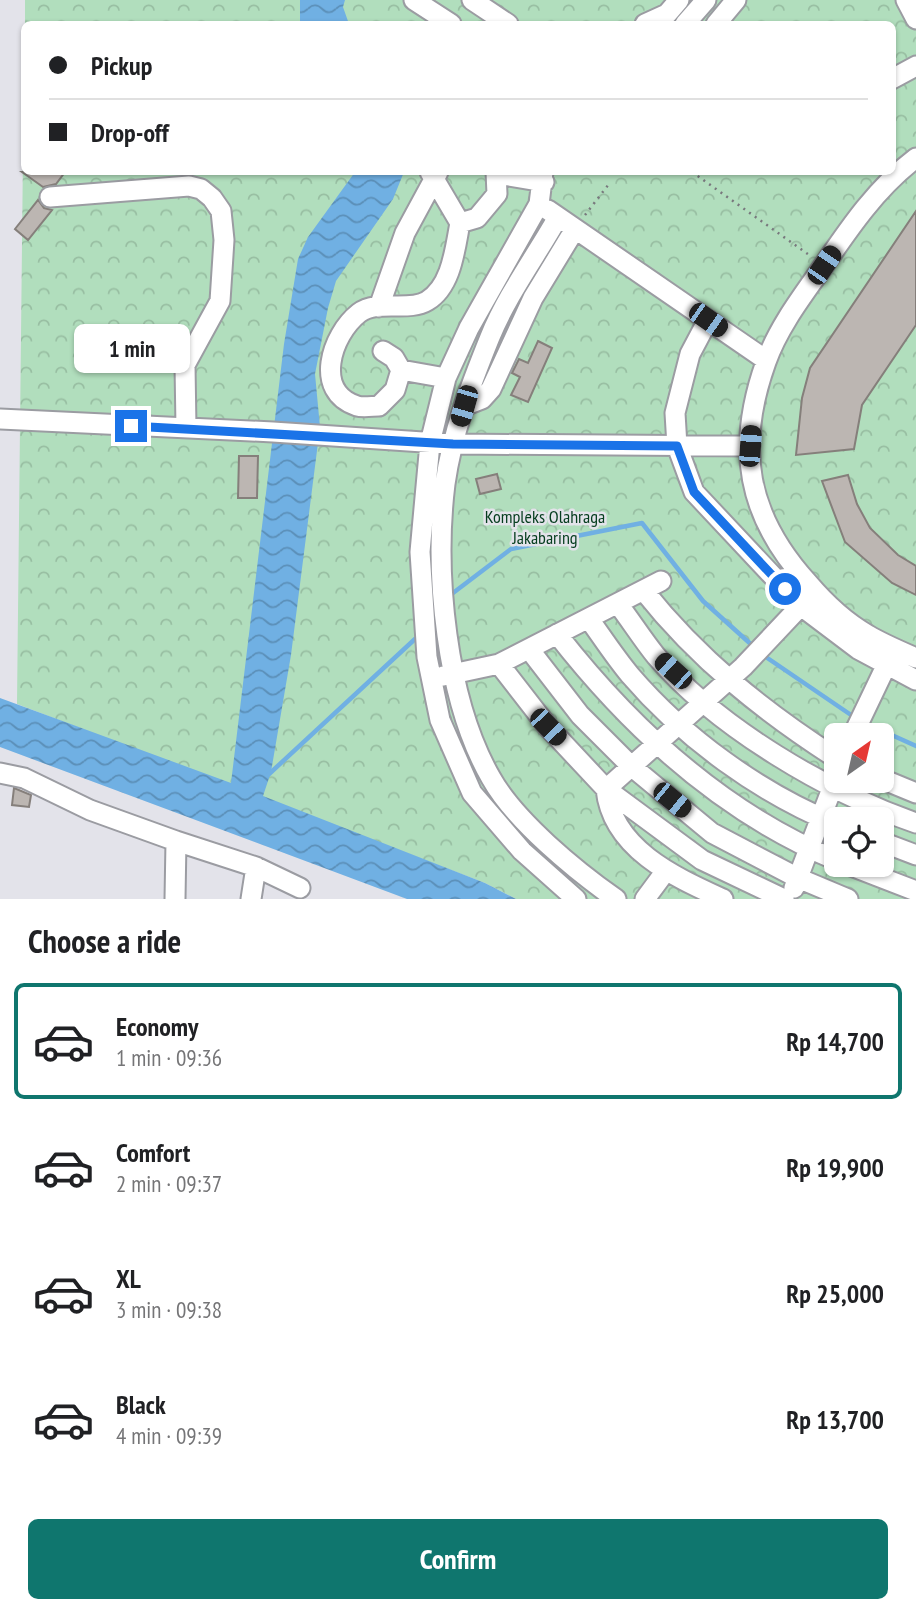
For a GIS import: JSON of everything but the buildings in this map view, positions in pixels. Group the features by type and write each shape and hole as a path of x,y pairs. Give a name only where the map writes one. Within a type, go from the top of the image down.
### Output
{"street":[{"path":"414,0 446,21"},
{"path":"472,0 504,21"},
{"path":"657,21 678,16 706,0"},
{"path":"718,21 736,0"},
{"path":"906,0 916,19"},
{"path":"896,77 916,66"},
{"path":"896,170 916,158"},
{"path":"383,351 394,358 401,370 395,390 379,406 358,406 341,395 331,381 330,358 341,333 360,312 426,302 443,284 453,259 460,223 433,175"},
{"path":"379,307 405,233 433,175"},
{"path":"460,223 477,218 492,201 497,194 496,175"},
{"path":"520,175 544,177 539,204 469,328 446,378 429,443 420,552 431,677 440,720 472,793 522,850 576,899"},
{"path":"890,175 851,225 796,304 766,360 752,410 750,446 756,503 782,555 886,666 916,680"},
{"path":"50,197 189,186 201,189 221,211 224,240 220,301 186,365 186,428"},
{"path":"539,204 766,360"},
{"path":"558,217 491,334 453,444 445,485 443,555 447,649 461,710 491,779 536,832 616,899"},
{"path":"464,406 482,399 491,389 533,298 575,229"},
{"path":"708,320 690,354 675,413 677,446 694,492 801,606 863,642 916,658"},
{"path":"401,370 446,378"},
{"path":"5,420 273,432 453,444 750,446"},
{"path":"431,677 499,664 652,586 676,631 728,680 784,725 824,750"},
{"path":"606,789 728,680 815,591"},
{"path":"618,604 657,657 705,701 769,752 824,777"},
{"path":"589,619 631,675 680,723 753,782 824,818"},
{"path":"557,635 593,679 655,745 723,798 824,855"},
{"path":"528,649 580,715 631,766 712,833 798,878 848,899"},
{"path":"499,664 548,727 606,789 702,860 786,899 798,878 809,849 824,828"},
{"path":"858,723 886,666"},
{"path":"0,773 24,778 90,810 256,867 300,888"},
{"path":"894,784 916,793"},
{"path":"606,789 608,803 620,828 644,855 665,872 723,899"},
{"path":"857,793 916,823"},
{"path":"175,899 176,841"},
{"path":"894,847 916,855"},
{"path":"251,899 256,867"},
{"path":"645,899 665,872"},
{"path":"880,877 916,891"}],"path":[{"path":"696,175 824,265"},
{"path":"575,229 609,184"}],"green space":[{"name":"Kompleks Olahraga Jakabaring","path":"25,0 916,0 916,899 516,899 485,883 17,704 23,175 896,175 896,21 25,21"}],"water":[{"path":"300,0 345,0 343,7 348,21 300,21"},
{"path":"353,175 403,175 393,199 336,281 328,308 315,374 320,427 291,655 271,772 263,796 485,883 516,899 407,899 0,747 0,698 231,783 284,344 298,259 308,237"}],"waterway":[{"path":"453,593 511,549 642,523 703,601 754,647"},
{"path":"268,775 415,639"},
{"path":"763,655 854,717"},
{"path":"894,736 916,746"}],"route":[{"path":"131,426 453,444 677,446 694,492 785,589"}]}
